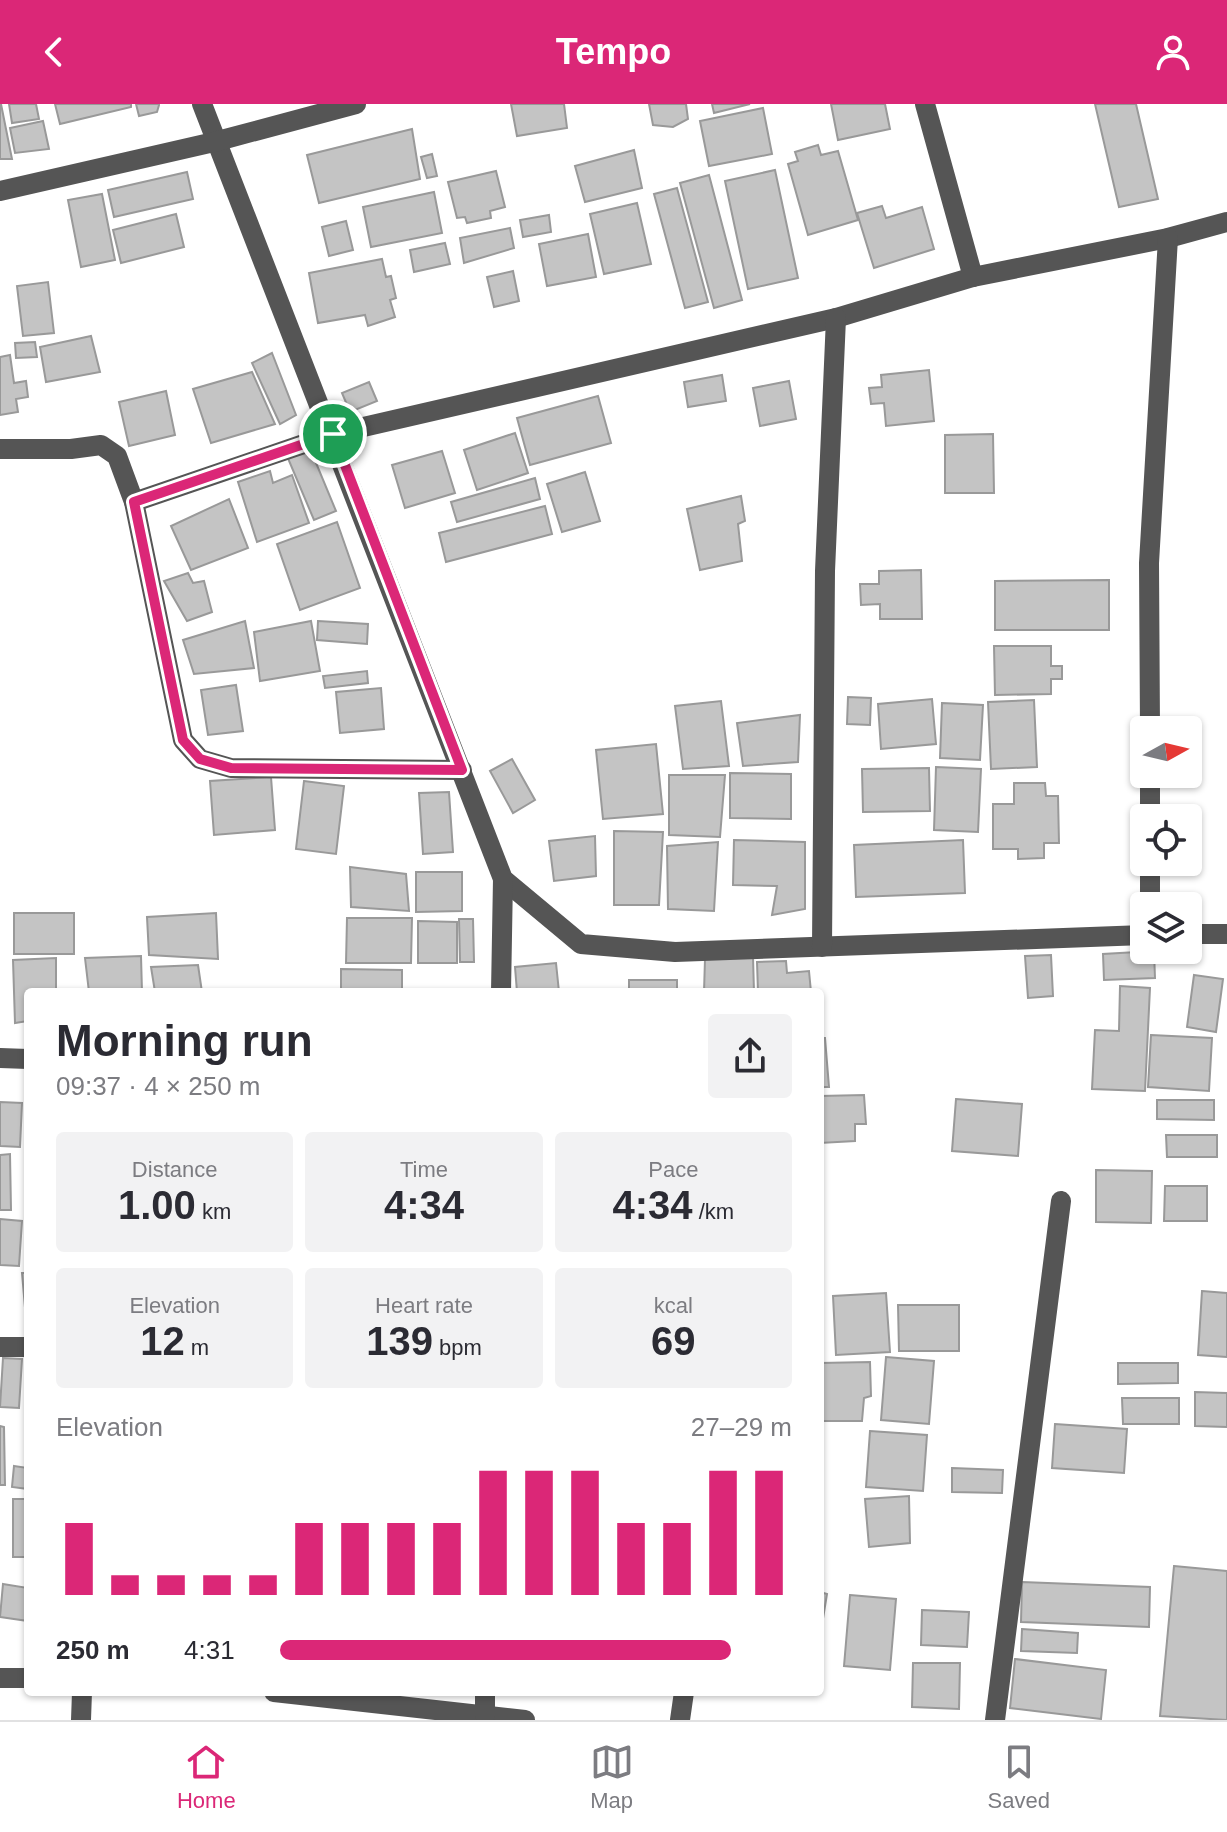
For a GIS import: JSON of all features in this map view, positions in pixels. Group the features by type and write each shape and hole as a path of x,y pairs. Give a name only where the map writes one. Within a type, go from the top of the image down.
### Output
{"street":[{"path":"202,104 214,142 333,434 503,879 501,988"},
{"path":"0,191 214,142 356,104"},
{"path":"925,104 973,277"},
{"path":"134,502 333,434 836,318 973,277 1168,238 1227,222"},
{"path":"1150,716 1149,563 1168,238"},
{"path":"822,947 825,571 836,318"},
{"path":"0,449 71,449 101,445 117,456 134,502 183,740 200,759 231,768 462,770"},
{"path":"503,879 581,944 675,952 1130,936"},
{"path":"1202,934 1227,934"},
{"path":"0,1058 24,1059"},
{"path":"995,1720 1061,1201"},
{"path":"0,1347 24,1347"},
{"path":"0,1678 24,1678"},
{"path":"81,1720 82,1696"},
{"path":"301,1696 423,1714 485,1715 525,1720"},
{"path":"485,1696 485,1715"},
{"path":"680,1720 683,1696"}],"building":[{"path":"1,104 12,159 0,159"},
{"path":"9,104 36,104 39,119 12,123"},
{"path":"55,104 131,104 131,107 60,124"},
{"path":"136,104 159,105 157,112 139,116"},
{"path":"511,104 564,104 567,128 517,136"},
{"path":"649,104 686,104 688,119 673,127 653,125"},
{"path":"712,104 750,104 714,113"},
{"path":"831,104 885,104 890,129 838,140"},
{"path":"1095,104 1136,104 1158,199 1119,207"},
{"path":"763,108 772,154 709,166 700,121"},
{"path":"43,121 49,149 15,153 10,128"},
{"path":"412,129 420,179 319,203 307,155"},
{"path":"818,145 821,155 838,151 858,220 808,235 788,164 798,161 795,152"},
{"path":"634,150 642,188 585,202 575,166"},
{"path":"432,154 437,176 427,178 421,157"},
{"path":"775,170 798,278 748,289 725,181"},
{"path":"496,171 505,207 490,211 491,218 467,223 465,217 457,218 448,182"},
{"path":"187,172 193,199 114,217 108,190"},
{"path":"709,175 742,300 714,308 680,183"},
{"path":"677,188 708,302 685,308 654,194"},
{"path":"434,192 442,233 371,247 363,207"},
{"path":"102,194 115,260 81,267 68,200"},
{"path":"637,203 651,264 604,274 590,214"},
{"path":"882,206 886,218 922,207 934,249 874,268 857,213"},
{"path":"176,214 184,247 121,263 113,230"},
{"path":"549,215 551,232 523,237 520,220"},
{"path":"346,221 353,250 329,256 322,227"},
{"path":"510,228 514,248 464,263 460,238"},
{"path":"588,234 596,277 547,286 539,244"},
{"path":"445,243 450,264 414,272 410,250"},
{"path":"382,259 386,277 391,276 396,298 390,300 395,317 368,326 365,315 318,323 309,273"},
{"path":"513,271 519,301 494,307 487,277"},
{"path":"48,282 54,333 23,336 17,286"},
{"path":"91,336 100,372 46,382 40,347"},
{"path":"35,342 37,357 16,358 15,343"},
{"path":"272,353 296,415 280,424 252,363"},
{"path":"10,355 14,383 26,381 28,397 16,399 18,412 0,415 0,357"},
{"path":"929,370 934,421 886,426 884,403 871,404 869,388 882,387 881,375"},
{"path":"252,372 275,424 211,443 193,389"},
{"path":"722,375 726,401 688,407 684,382"},
{"path":"789,381 796,419 760,426 753,388"},
{"path":"369,382 377,401 350,412 342,393"},
{"path":"166,391 175,435 129,446 119,402"},
{"path":"598,396 611,443 530,465 517,418"},
{"path":"515,433 528,473 477,490 464,450"},
{"path":"993,434 994,493 945,493 945,435"},
{"path":"309,446 336,511 314,520 287,456"},
{"path":"442,451 455,493 405,508 392,465"},
{"path":"270,471 273,483 292,475 309,523 257,542 238,482"},
{"path":"585,472 600,521 562,532 547,484"},
{"path":"535,478 540,499 457,522 451,502"},
{"path":"741,496 745,521 738,524 742,561 700,570 687,509"},
{"path":"229,499 248,548 191,570 171,526"},
{"path":"545,506 552,534 446,562 439,533"},
{"path":"337,522 360,588 300,610 277,544"},
{"path":"921,570 922,619 880,619 880,604 861,605 860,584 879,584 879,571"},
{"path":"188,573 193,583 204,581 212,612 187,621 164,581"},
{"path":"1109,580 1109,630 995,630 995,581"},
{"path":"245,621 254,668 194,674 183,640"},
{"path":"311,621 320,671 260,681 254,632"},
{"path":"318,621 368,624 367,644 317,640"},
{"path":"994,646 1051,646 1051,666 1062,666 1062,679 1051,679 1051,694 995,695"},
{"path":"367,671 368,683 325,688 323,676"},
{"path":"236,685 243,731 208,735 201,690"},
{"path":"381,688 384,729 340,733 336,692"},
{"path":"848,697 871,698 870,725 847,724"},
{"path":"932,699 936,744 881,749 878,704"},
{"path":"1034,700 1037,767 991,769 988,702"},
{"path":"721,701 729,766 683,769 675,706"},
{"path":"942,703 983,705 980,760 940,758"},
{"path":"800,715 798,762 743,766 737,723"},
{"path":"656,744 663,814 603,819 596,750"},
{"path":"512,759 535,800 513,813 490,771"},
{"path":"936,767 981,769 978,832 934,830"},
{"path":"929,768 930,811 863,812 862,769"},
{"path":"730,773 791,774 791,819 730,818"},
{"path":"669,775 725,775 720,837 669,835"},
{"path":"271,777 275,830 214,835 210,781"},
{"path":"304,781 344,786 336,854 296,849"},
{"path":"1014,783 1045,783 1046,796 1058,796 1059,843 1044,843 1044,858 1018,859 1018,849 993,849 993,804 1014,804"},
{"path":"449,792 453,852 423,854 419,793"},
{"path":"614,831 663,832 659,905 614,905"},
{"path":"595,836 596,876 554,881 549,841"},
{"path":"734,840 805,842 805,909 772,915 777,886 733,885"},
{"path":"963,840 965,893 856,897 854,845"},
{"path":"718,842 714,911 668,909 667,846"},
{"path":"350,867 406,874 409,911 351,907"},
{"path":"416,872 462,872 462,911 416,912"},
{"path":"14,913 74,913 74,954 14,954"},
{"path":"216,913 218,959 149,955 147,917"},
{"path":"347,918 412,918 411,963 346,963"},
{"path":"459,919 473,919 474,962 460,962"},
{"path":"418,921 457,922 457,963 418,963"},
{"path":"1130,952 1130,964 1154,964 1155,978 1104,980 1103,954"},
{"path":"1051,955 1053,996 1028,998 1025,956"},
{"path":"141,956 142,988 89,988 85,958"},
{"path":"753,957 754,988 704,988 705,959"},
{"path":"56,958 56,988 24,988 24,1022 15,1023 13,960"},
{"path":"786,961 787,973 809,971 811,988 758,988 757,962"},
{"path":"556,963 559,988 517,988 515,967"},
{"path":"198,965 201,988 154,988 151,967"},
{"path":"341,969 402,970 402,988 341,988"},
{"path":"1194,975 1223,979 1216,1032 1187,1027"},
{"path":"629,980 677,980 677,988 629,988"},
{"path":"1120,986 1150,988 1145,1091 1092,1089 1095,1030 1119,1031"},
{"path":"1151,1035 1212,1038 1209,1091 1148,1087"},
{"path":"824,1038 825,1038 829,1087 824,1087"},
{"path":"864,1095 866,1124 855,1124 855,1141 824,1143 824,1096"},
{"path":"956,1099 1022,1104 1018,1156 952,1151"},
{"path":"1157,1100 1214,1100 1214,1120 1157,1119"},
{"path":"0,1102 22,1103 20,1147 0,1146"},
{"path":"1166,1135 1217,1135 1217,1157 1167,1157"},
{"path":"10,1154 11,1210 0,1210 0,1155"},
{"path":"1096,1170 1152,1171 1151,1223 1096,1222"},
{"path":"1165,1186 1207,1186 1207,1221 1164,1221"},
{"path":"0,1219 22,1221 19,1266 0,1265"},
{"path":"1202,1291 1227,1293 1227,1357 1198,1355"},
{"path":"886,1293 890,1352 836,1355 833,1296"},
{"path":"898,1305 959,1305 959,1351 899,1351"},
{"path":"886,1357 934,1361 929,1424 881,1420"},
{"path":"3,1358 22,1359 19,1408 0,1407"},
{"path":"870,1362 871,1396 864,1398 862,1421 824,1421 824,1363"},
{"path":"1118,1363 1178,1363 1178,1383 1118,1384"},
{"path":"1195,1392 1227,1393 1227,1427 1195,1426"},
{"path":"1122,1398 1179,1398 1179,1424 1123,1424"},
{"path":"1055,1424 1127,1429 1124,1473 1052,1468"},
{"path":"0,1426 4,1427 5,1485 0,1485"},
{"path":"870,1431 927,1435 923,1491 866,1487"},
{"path":"14,1466 24,1467 24,1488 12,1487"},
{"path":"952,1468 1003,1470 1002,1493 952,1492"},
{"path":"909,1496 910,1543 869,1547 865,1499"},
{"path":"13,1499 24,1499 24,1557 13,1557"},
{"path":"1174,1566 1227,1571 1227,1720 1160,1716"},
{"path":"1022,1582 1150,1587 1149,1627 1021,1622"},
{"path":"3,1584 24,1587 24,1620 0,1617"},
{"path":"850,1595 896,1599 890,1670 844,1666"},
{"path":"922,1610 969,1612 967,1647 921,1645"},
{"path":"1022,1629 1078,1633 1077,1653 1021,1651"},
{"path":"1015,1659 1106,1670 1101,1719 1010,1708"},
{"path":"913,1663 960,1663 959,1709 912,1707"}],"route":[{"path":"333,434 429,686 462,770 231,768 200,759 183,740 134,502 333,434"}]}
